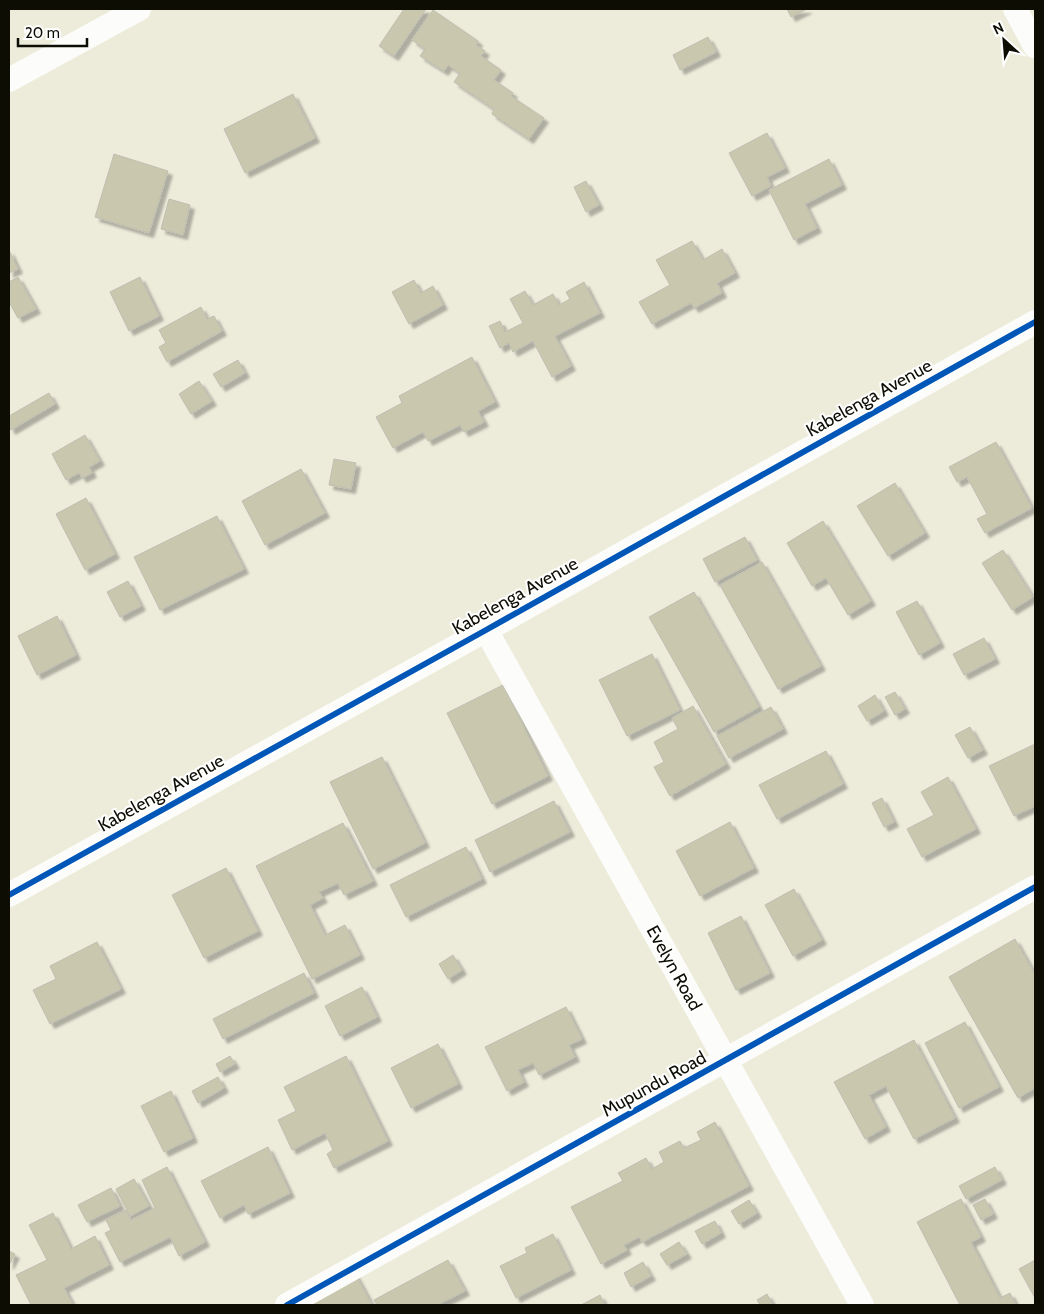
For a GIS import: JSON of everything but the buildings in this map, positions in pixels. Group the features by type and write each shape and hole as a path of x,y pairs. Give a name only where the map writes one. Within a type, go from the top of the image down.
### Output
{"street":[{"path":"9,80 138,9"},
{"path":"1015,9 1035,46"},
{"name":"Kabelenga Avenue","path":"9,895 1035,322"},
{"name":"Evelyn Road","path":"486,630 862,1305"},
{"name":"Mupundu Road","path":"287,1305 1035,887"}],"cycle path":[{"path":"9,895 1035,322"},
{"path":"287,1305 1035,887"}]}
